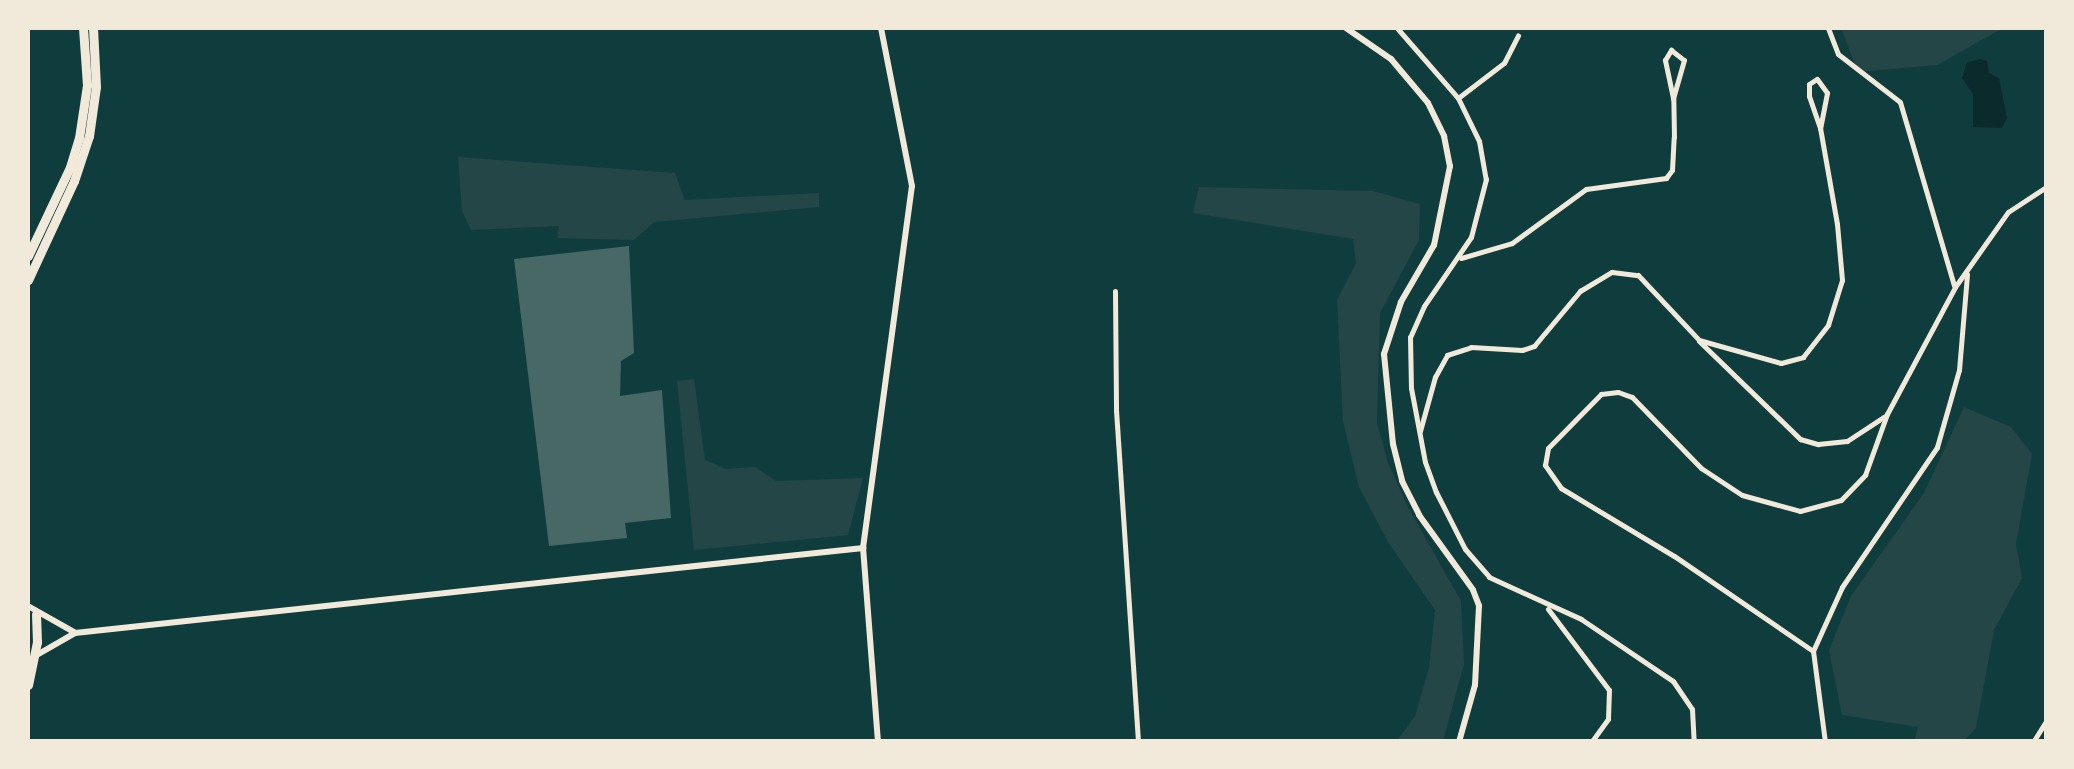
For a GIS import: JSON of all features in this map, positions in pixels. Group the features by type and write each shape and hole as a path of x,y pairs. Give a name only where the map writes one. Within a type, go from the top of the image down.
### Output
{"highway":[{"path":"28,256 70,167 78,138 86,85 83,28"},
{"path":"28,280 74,181 89,136 96,87 93,28"},
{"path":"28,685 36,614"}],"street":[{"path":"878,742 863,548 912,186 881,28"},
{"path":"1346,28 1391,58 1428,103 1444,136 1450,166 1434,244 1401,302 1384,354 1393,444 1402,481 1473,590 1478,606 1475,685 1459,742"},
{"path":"1397,28 1458,98 1479,141 1486,179 1480,216 1461,258 1424,306 1410,337 1410,388 1436,492 1479,569 1546,606 1580,619 1673,681 1692,709 1694,742"},
{"path":"1828,28 1838,54 1900,102 1954,287"},
{"path":"1458,98 1504,63 1518,35"},
{"path":"1461,258 1512,243 1586,189 1666,178 1672,170 1673,98 1665,60 1672,50 1684,60 1673,98"},
{"path":"1699,340 1764,359 1793,362 1813,348 1828,325 1838,300 1842,256 1820,128 1808,89 1817,79 1827,93 1820,128"},
{"path":"1813,651 1674,556 1561,488 1547,472 1546,454 1601,394 1625,394 1724,486 1761,502 1800,511 1822,508 1853,490 1876,454 1887,414 1954,287 2008,212 2046,187"},
{"path":"1824,742 1813,651 1842,587 1937,446 1959,370 1967,271"},
{"path":"1420,434 1435,376 1448,355 1471,347 1522,350 1534,346 1573,299 1602,276 1638,275 1800,439 1818,444 1846,441 1887,414"},
{"path":"1114,290 1116,410 1138,742"},
{"path":"31,658 75,633 863,548"},
{"path":"28,606 75,633"},
{"path":"1546,606 1609,690 1608,719 1591,742"},
{"path":"2033,742 2046,721"}],"shaded area":[{"path":"1841,28 2003,28 1937,65 1858,72"},
{"path":"1987,61 1989,73 1999,78 2007,118 2002,128 1973,127 1973,94 1962,78 1967,62"},
{"path":"458,157 675,173 685,200 819,193 819,207 654,222 634,240 557,238 559,226 471,230 462,211"},
{"path":"1199,187 1373,191 1420,204 1419,240 1380,313 1377,422 1388,463 1408,507 1461,601 1464,664 1443,741 1397,741 1415,716 1429,668 1435,610 1388,542 1359,487 1343,421 1337,300 1356,263 1353,239 1193,213"},
{"path":"694,379 705,460 726,469 755,467 776,481 863,478 848,535 694,550 677,381"},
{"path":"1964,407 2011,427 2032,454 2016,544 2022,578 1994,630 1976,728 1964,741 1914,741 1918,727 1842,715 1829,650 1851,596 1924,493"}],"building":[{"path":"629,246 634,353 621,361 620,396 662,390 671,518 625,523 627,538 549,546 514,259"}]}
